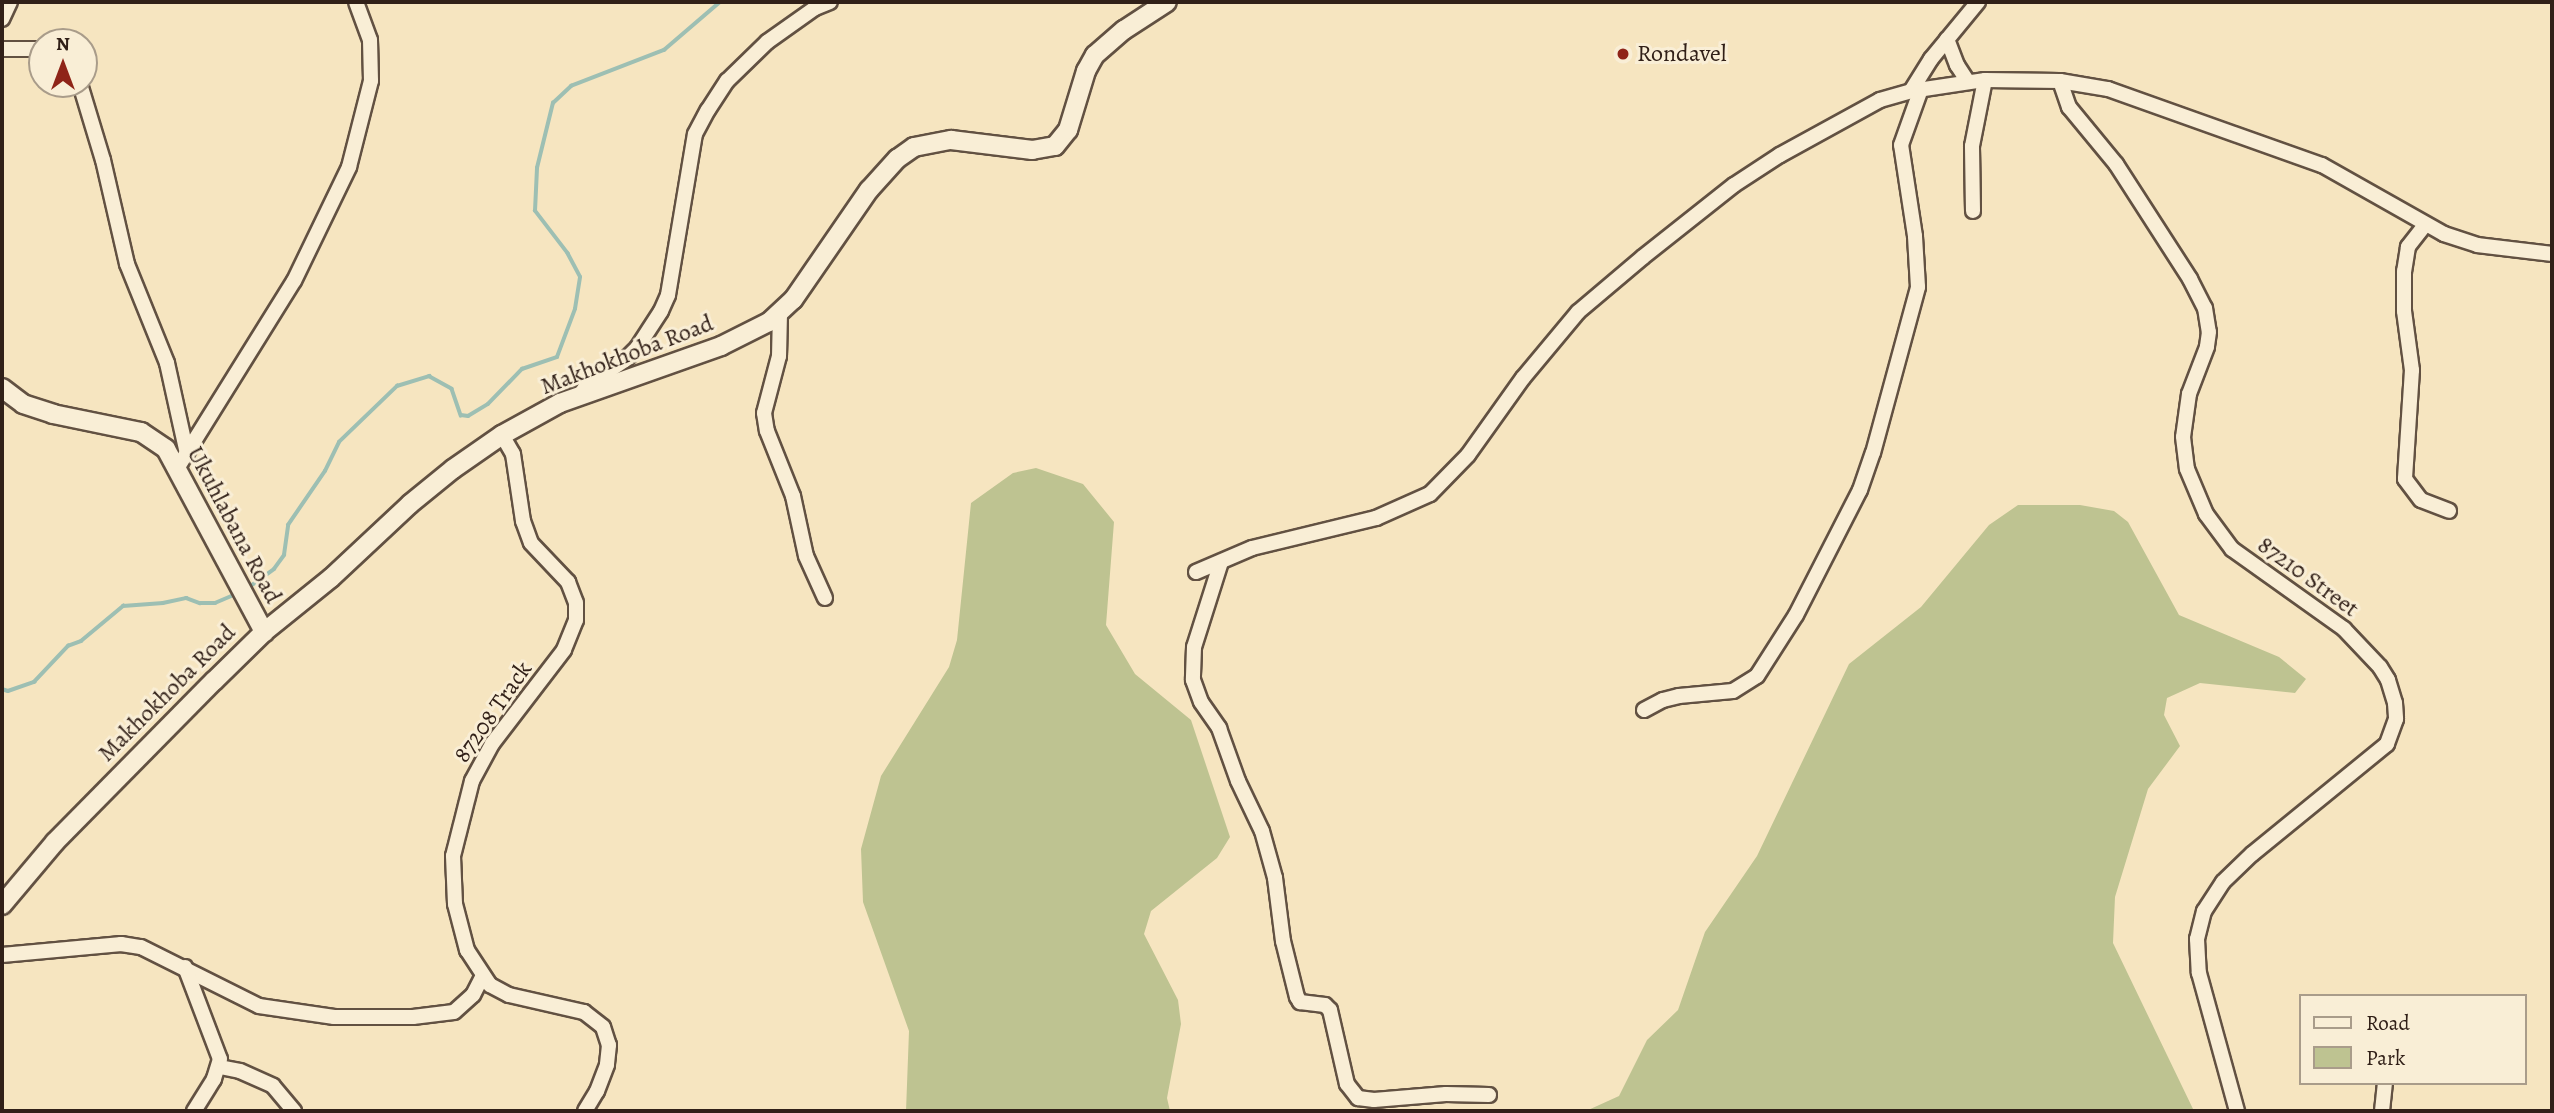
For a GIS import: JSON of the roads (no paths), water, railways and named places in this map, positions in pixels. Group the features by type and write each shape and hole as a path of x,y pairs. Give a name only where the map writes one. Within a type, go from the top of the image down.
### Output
{"street":[{"path":"2,19 10,2"},
{"path":"182,461 295,281 349,167 371,81 370,40 356,2"},
{"path":"580,395 586,386 625,360 661,311 668,295 695,134 708,110 741,64 766,42 815,8 830,2"},
{"name":"Makhokhoba Road","path":"2,905 55,842 139,753 264,632 331,578 410,504 502,435 580,395 747,335 780,313 793,300 869,190 897,159 914,147 935,141 971,141 1032,150 1055,146 1068,130 1086,71 1096,55 1124,30 1167,2"},
{"path":"1644,710 1663,699 1733,691 1757,676 1797,615 1860,490 1873,453 1918,287 1915,236 1900,145 1916,90 1947,39 1978,2"},
{"path":"1947,39 1957,65 1968,82"},
{"path":"2,49 28,49"},
{"path":"1973,211 1972,146 1985,80"},
{"path":"1196,572 1252,548 1376,518 1430,494 1468,455 1523,378 1578,312 1643,257 1734,186 1780,155 1880,100 1916,90 1985,80 2083,83 2133,97 2322,165 2425,225 2477,245 2552,254"},
{"name":"87210 Street","path":"2060,81 2069,107 2116,164 2190,279 2205,308 2209,332 2207,346 2189,394 2183,437 2187,469 2206,514 2232,549 2344,629 2380,667 2388,680 2395,703 2396,719 2387,744 2252,854 2223,882 2204,911 2197,939 2199,973 2237,1111"},
{"path":"84,98 103,159 127,264 167,363 182,461"},
{"path":"2425,225 2408,247 2404,271 2404,311 2412,370 2405,479 2421,500 2449,511"},
{"path":"780,313 779,356 764,413 767,431 793,496 806,556 825,598"},
{"name":"Ukuhlabana Road","path":"2,388 23,404 52,414 141,432 182,461 233,579 264,632"},
{"name":"87208 Track","path":"482,977 467,950 455,904 453,873 457,833 478,769 499,735 564,649 574,627 577,611 568,582 531,543 523,522 513,454 502,435"},
{"path":"1221,562 1194,647 1192,680 1201,702 1219,728 1238,781 1262,831 1275,877 1283,941 1297,997 1300,1002 1325,1005 1330,1010 1347,1084 1358,1098 1374,1100 1446,1094 1489,1095"},
{"path":"2,955 121,944 141,947 258,1006 334,1017 413,1017 454,1012 473,995 482,977 498,991 584,1012 597,1020 608,1036 609,1053 603,1078 585,1111"},
{"path":"185,967 220,1059 219,1068 194,1111"},
{"path":"219,1068 240,1071 273,1086 294,1111"},
{"path":"2382,1111 2385,1085"}],"waterway":[{"path":"248,588 274,569 284,555 288,525 325,471 339,442 397,386 429,376 452,389 461,415 468,416 488,404 522,369 557,357 575,309 580,277 568,254 535,211 537,168 553,103 571,86 664,50 720,2"},
{"path":"2,689 8,691 34,682 68,646 81,641 123,606 186,598 200,603 215,603 238,593"}],"place":[{"name":"Rondavel","path":"1623,54"}]}
